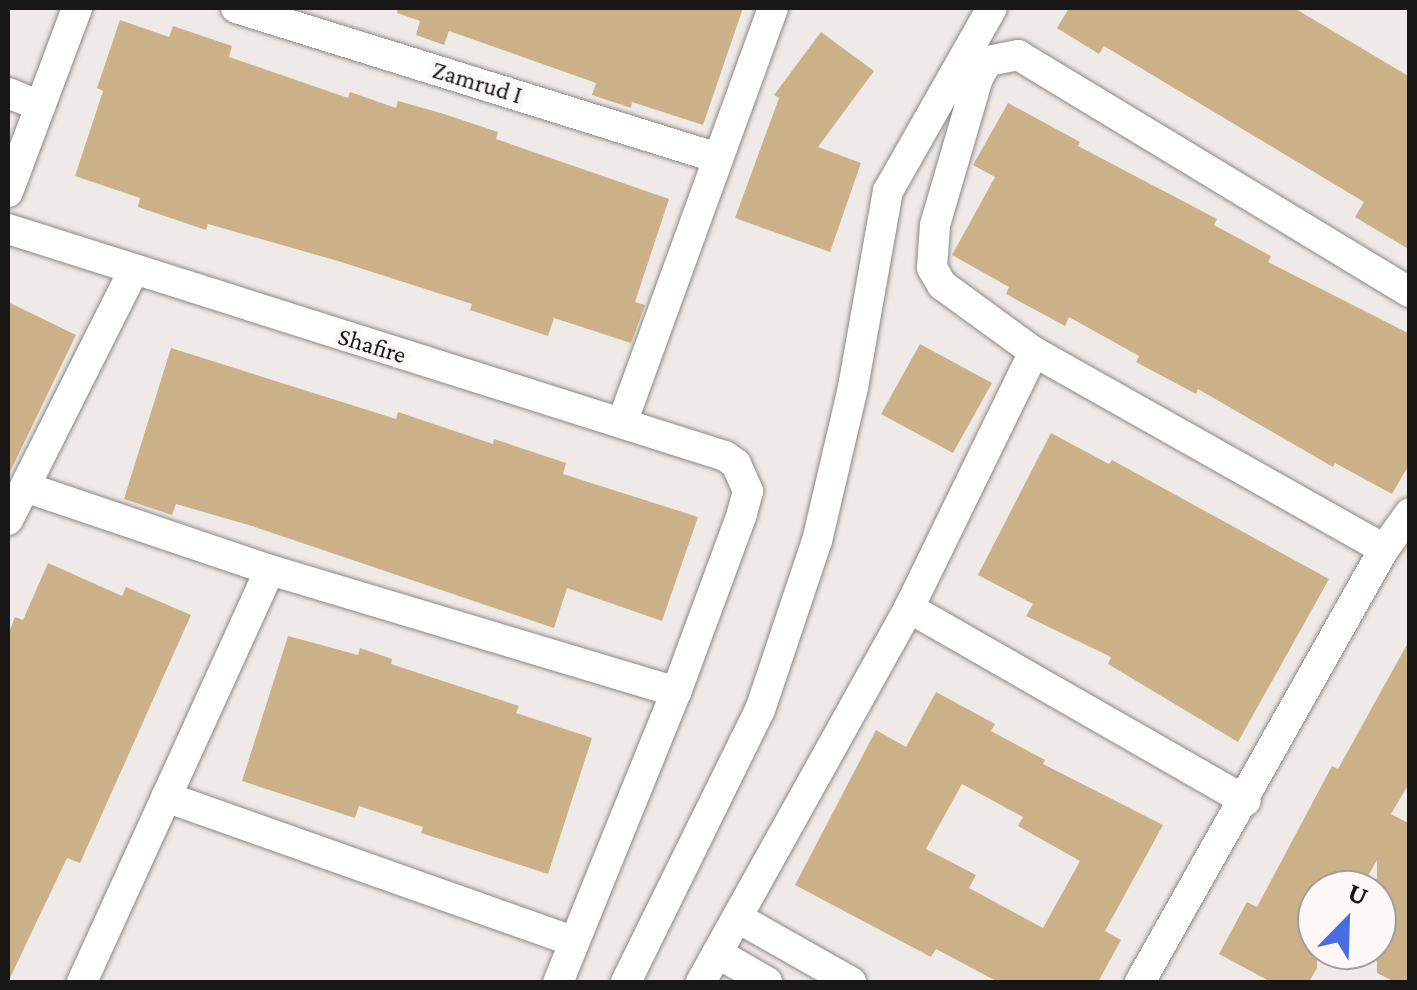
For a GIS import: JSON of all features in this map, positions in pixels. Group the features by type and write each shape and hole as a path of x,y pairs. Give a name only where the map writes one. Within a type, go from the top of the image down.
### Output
{"street":[{"path":"8,192 76,8"},
{"name":"Zamrud I","path":"236,8 718,158"},
{"path":"622,423 772,8"},
{"path":"626,982 760,710 817,541 853,387 888,192 992,8"},
{"path":"1384,550 1034,352 952,294 932,268 936,225 978,78 988,61 1018,56 1410,292"},
{"path":"8,93 40,106"},
{"name":"Shafire","path":"8,229 133,272 622,423 736,464 748,492 676,692"},
{"path":"8,520 133,272"},
{"path":"701,982 909,608 1034,352"},
{"path":"26,488 270,570 676,692 558,982"},
{"path":"1140,982 1246,801 1384,550 1410,513"},
{"path":"82,982 270,570"},
{"path":"909,608 1246,801"},
{"path":"166,798 572,940"},
{"path":"738,918 851,982"},
{"path":"717,953 768,982"}],"building":[{"path":"398,8 743,8 703,125 632,102 631,108 592,95 596,83 449,31 444,45 416,35 420,21 397,13"},
{"path":"1069,8 1294,8 1410,77 1410,250 1355,217 1364,202 1104,46 1099,54 1057,28"},
{"path":"120,20 169,37 173,26 232,46 229,57 348,98 350,92 396,108 398,101 441,113 498,132 496,139 669,199 635,302 645,305 631,343 554,318 548,336 470,310 472,304 338,261 208,224 206,230 138,207 140,198 75,176 103,91 97,88"},
{"path":"821,32 874,71 818,147 861,163 830,252 735,218 779,98 774,95"},
{"path":"1008,103 1080,142 1078,146 1217,219 1214,225 1271,256 1268,262 1410,334 1410,463 1392,494 1335,463 1333,467 1198,389 1196,394 1136,362 1139,356 1069,317 1065,326 1006,294 1009,287 952,255 995,177 973,165"},
{"path":"8,302 76,335 8,476"},
{"path":"920,344 992,383 953,453 881,414"},
{"path":"171,348 396,419 398,412 493,444 494,439 566,463 563,474 698,517 662,621 567,588 554,628 252,526 176,504 172,515 124,499"},
{"path":"1051,433 1109,464 1112,460 1329,579 1238,742 1108,664 1111,657 1026,616 1033,604 978,575"},
{"path":"48,563 122,596 126,587 191,615 80,863 67,858 8,982 8,635 15,617 23,620"},
{"path":"288,636 358,655 360,648 392,659 391,664 519,706 516,713 592,738 548,874 421,833 423,827 359,806 355,818 242,781"},
{"path":"1410,639 1410,782 1391,814 1410,824 1410,982 1395,982 1377,973 1397,970 1397,870 1377,870 1377,860 1371,870 1297,870 1297,970 1316,970 1309,982 1271,982 1219,954 1247,902 1257,907 1332,766 1338,769"},
{"path":"936,692 995,724 991,731 1045,760 1043,764 1163,825 1105,931 1121,940 1098,982 998,982 936,949 931,957 795,885 876,730 906,747","holes":["962,784 1023,817 1018,826 1080,861 1043,928 969,888 976,875 926,849"]}]}
